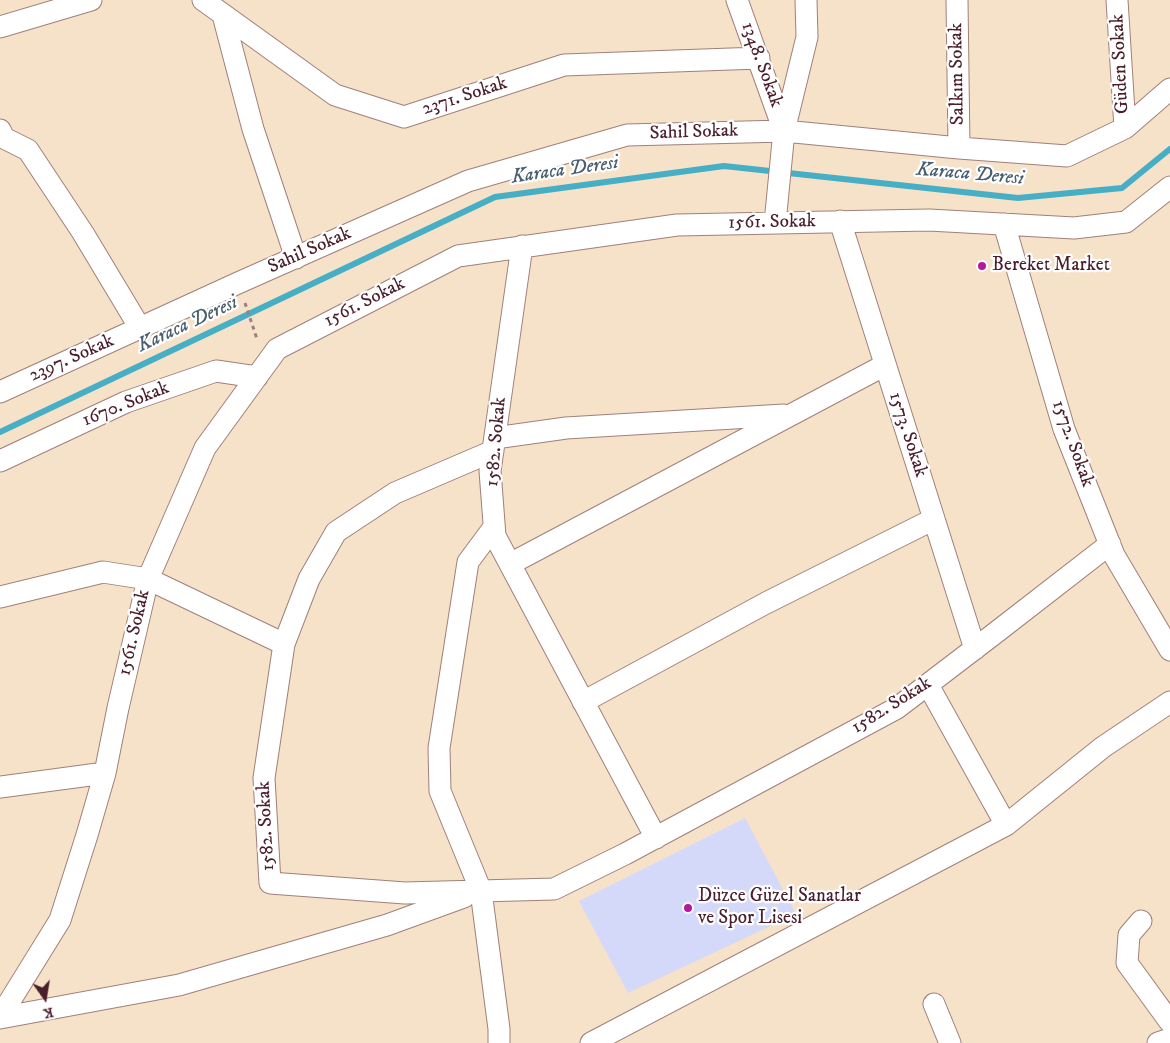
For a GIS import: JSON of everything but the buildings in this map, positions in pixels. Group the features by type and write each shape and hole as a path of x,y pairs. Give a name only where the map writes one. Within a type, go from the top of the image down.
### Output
{"street":[{"path":"0,27 91,0"},
{"name":"2371. Sokak","path":"203,0 335,95 404,116 564,65 759,58"},
{"name":"1348. Sokak","path":"737,0 784,131"},
{"path":"776,223 784,131 806,37 806,0"},
{"name":"Salkım Sokak","path":"957,0 958,148"},
{"name":"Güden Sokak","path":"1117,0 1125,128"},
{"path":"223,15 253,129 296,258"},
{"name":"Sahil Sokak","path":"232,286 468,181 627,135 784,131 958,148 1068,156 1125,128 1170,89"},
{"path":"0,130 4,138 28,150 83,232 140,328"},
{"name":"1561. Sokak","path":"0,1017 60,920 105,773 148,579 205,448 277,349 458,256 677,225 929,220 1074,228 1126,222 1170,187"},
{"name":"1573. Sokak","path":"840,221 975,649"},
{"name":"1572. Sokak","path":"1004,224 1064,429 1114,555 1170,650"},
{"name":"1582. Sokak","path":"522,246 490,471 495,536 656,838"},
{"name":"2397. Sokak","path":"0,392 232,286"},
{"path":"510,564 885,365"},
{"name":"1670. Sokak","path":"0,461 126,402 216,371 257,377"},
{"path":"0,597 104,572 148,579 284,644 309,579 336,532 395,493 494,445 566,428 792,414"},
{"path":"583,702 766,603 934,519"},
{"path":"494,527 468,562 438,748 440,791 480,891 499,1028 498,1043"},
{"name":"1582. Sokak","path":"284,644 264,778 270,882 405,894 554,889 656,838 897,708 1110,544"},
{"path":"928,684 1006,825"},
{"path":"591,1043 1006,825 1103,747 1170,702"},
{"path":"0,786 105,773"},
{"path":"0,1017 179,986 387,926 480,891"},
{"path":"1141,921 1129,935 1126,963 1170,1022"},
{"path":"934,1004 950,1043"},
{"path":"1158,1043 1170,1038"}],"path":[{"path":"232,286 257,338 277,349"}],"shaded area":[{"name":"Düzce Güzel Sanatlar ve Spor Lisesi","path":"745,818 796,914 628,993 579,901"}],"waterway":[{"name":"Karaca Deresi","path":"0,432 495,197 724,166 1018,198 1122,188 1170,149"}],"place":[{"name":"Bereket Market","path":"982,266"},
{"name":"Düzce Güzel Sanatlar ve Spor Lisesi","path":"688,908"}]}
